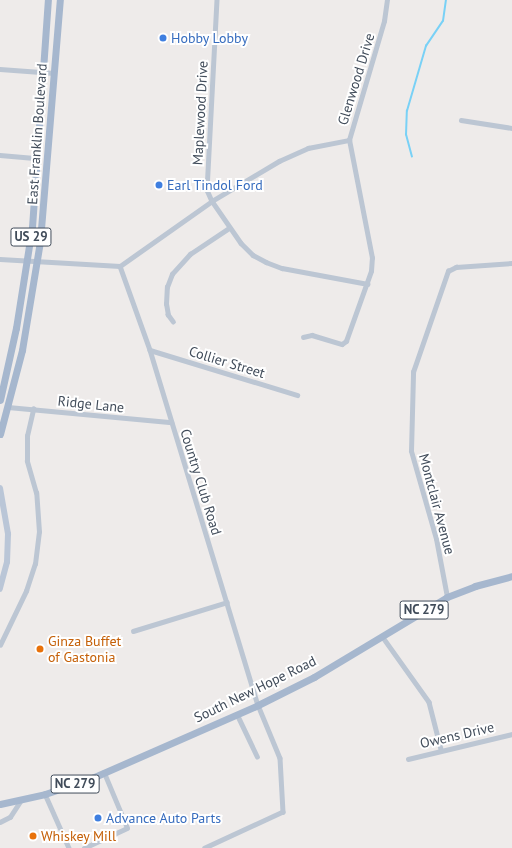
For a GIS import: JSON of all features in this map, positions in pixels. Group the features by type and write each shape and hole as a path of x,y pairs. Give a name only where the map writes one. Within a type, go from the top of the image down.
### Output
{"main road":[{"name":"East Franklin Boulevard","path":"0,400 12,350 27,262 37,158 48,0"},
{"name":"East Franklin Boulevard","path":"0,434 22,350 44,214 60,0"},
{"path":"0,488 8,534 7,562 0,589"},
{"name":"South New Hope Road","path":"0,804 45,794 104,773 238,714 314,677 447,597 475,586 512,576"}],"street":[{"name":"Maplewood Drive","path":"212,201 208,184 217,0"},
{"name":"Glenwood Drive","path":"120,266 212,201 279,161 308,148 349,140 384,21 387,0"},
{"path":"0,69 54,72"},
{"path":"461,120 512,128"},
{"path":"303,337 312,335 342,344 346,341 368,284 372,258 349,140"},
{"path":"0,155 37,158"},
{"path":"212,201 229,228 253,255 272,264 368,284"},
{"path":"174,322 168,315 166,304 167,287 172,274 190,254 229,228"},
{"path":"0,259 27,262 37,260 120,266"},
{"name":"Montclair Avenue","path":"447,597 436,539 410,451 413,372 448,271 456,267 512,262"},
{"name":"Country Club Road","path":"120,266 150,350 258,705 280,758 283,812 205,848"},
{"name":"Collier Street","path":"150,350 297,395"},
{"name":"Ridge Lane","path":"8,407 171,422"},
{"path":"0,645 26,591 35,564 39,532 36,493 27,461 27,436 33,409"},
{"path":"133,631 227,602"},
{"path":"382,636 429,702 441,749"},
{"path":"238,714 257,756"},
{"name":"Owens Drive","path":"408,759 441,749 512,734"},
{"path":"84,848 127,828 104,773"},
{"path":"45,794 69,848"},
{"path":"0,822 10,817 21,800"}],"waterway":[{"path":"412,157 406,135 407,111 426,46 443,21 446,0"}],"place":[{"name":"Hobby Lobby","path":"163,38"},
{"name":"Earl Tindol Ford","path":"159,185"},
{"name":"Ginza Buffet of Gastonia","path":"40,649"},
{"name":"Advance Auto Parts","path":"98,818"},
{"name":"Whiskey Mill","path":"33,836"}]}
